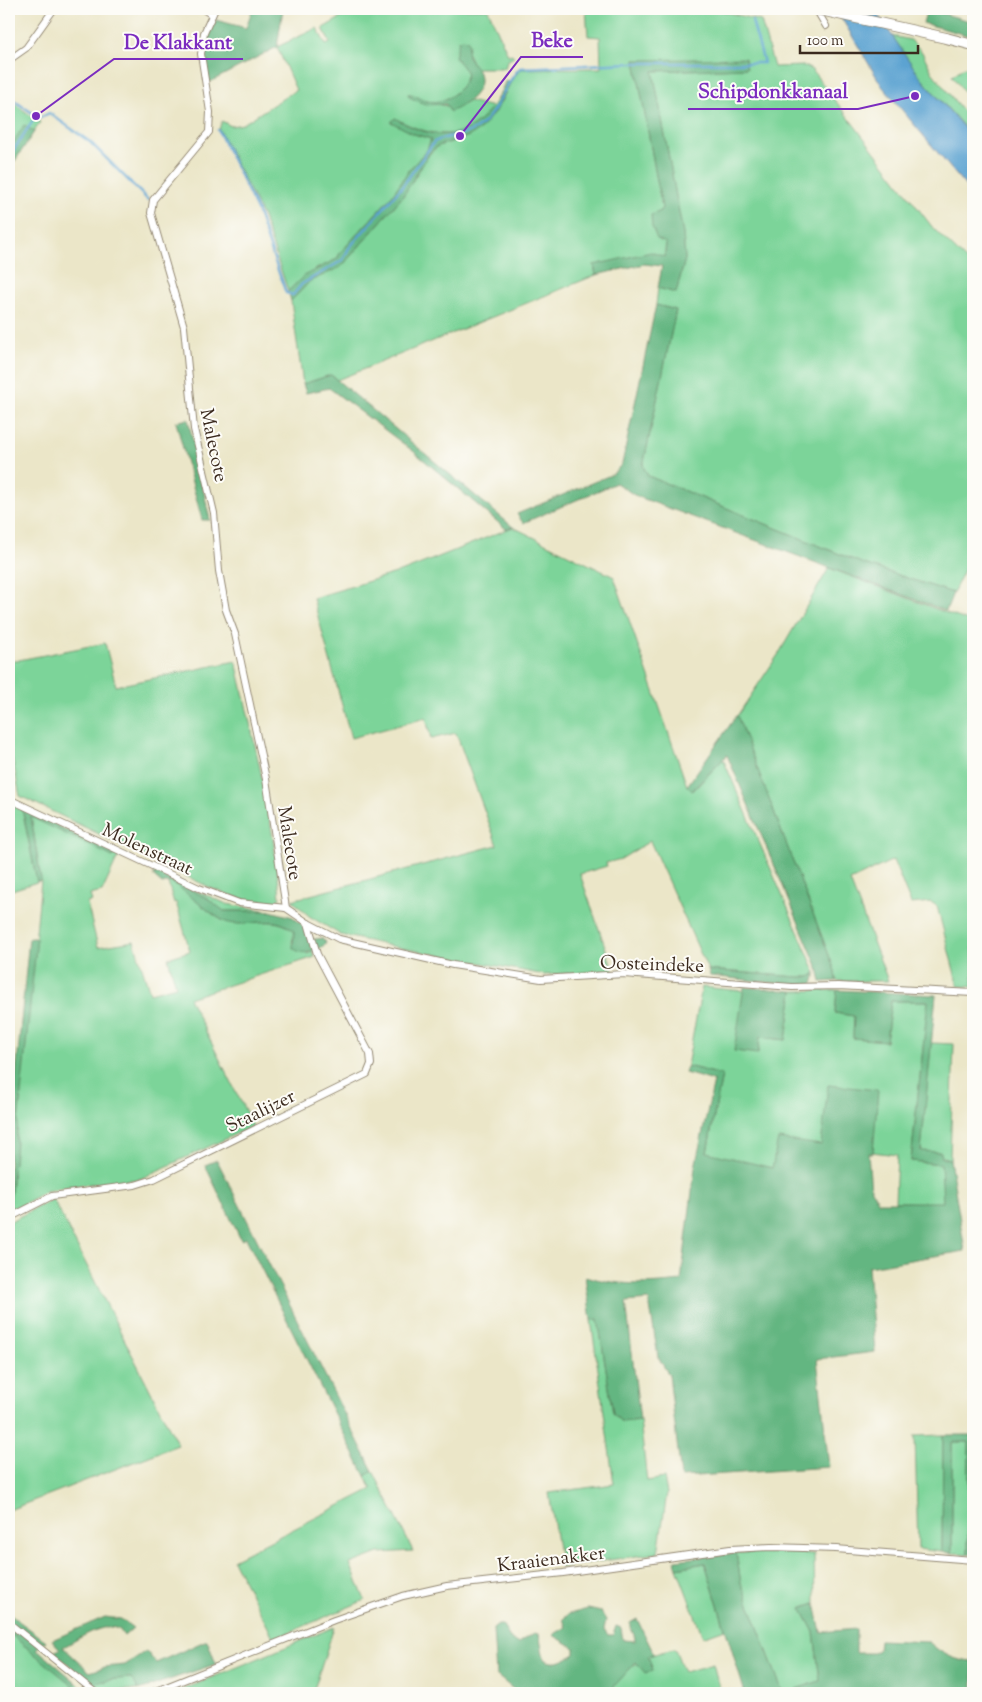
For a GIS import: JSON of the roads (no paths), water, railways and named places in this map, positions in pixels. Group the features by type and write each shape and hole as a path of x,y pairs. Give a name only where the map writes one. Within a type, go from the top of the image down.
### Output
{"main road":[{"path":"816,9 973,45"}],"street":[{"path":"9,60 26,48 54,9"},
{"path":"204,9 213,12"},
{"path":"816,9 826,26"},
{"name":"Malecote","path":"213,12 204,33 200,54 210,112 208,132 153,200 151,213 184,327 194,429 214,513 219,571 226,610 235,634 266,779 283,908"},
{"name":"Molenstraat","path":"9,799 199,888 239,903 283,908"},
{"name":"Oosteindeke","path":"283,908 339,939 454,965 540,979 624,974 792,987 847,986 973,993"},
{"name":"Staalijzer","path":"9,1218 52,1196 136,1185 154,1179 367,1074 371,1064 370,1054 317,954 308,923"},
{"name":"Kraaienakker","path":"151,1693 334,1620 403,1596 447,1586 563,1573 730,1549 771,1547 973,1560"},
{"path":"9,1623 96,1693"}],"water":[{"path":"836,9 874,9 921,78 973,138 973,195 882,86"}],"waterway":[{"path":"218,130 257,210 286,293 293,295 302,284 343,260 349,248 401,188 434,142 470,132 481,125 497,105 509,82 520,68 631,63 764,63 752,21"},
{"path":"9,97 40,118 49,113 90,142 148,200"},
{"path":"9,157 36,116"}],"place":[{"name":"Schipdonkkanaal","path":"915,96"},
{"name":"De Klakkant","path":"36,116"},
{"name":"Beke","path":"460,136"}]}
